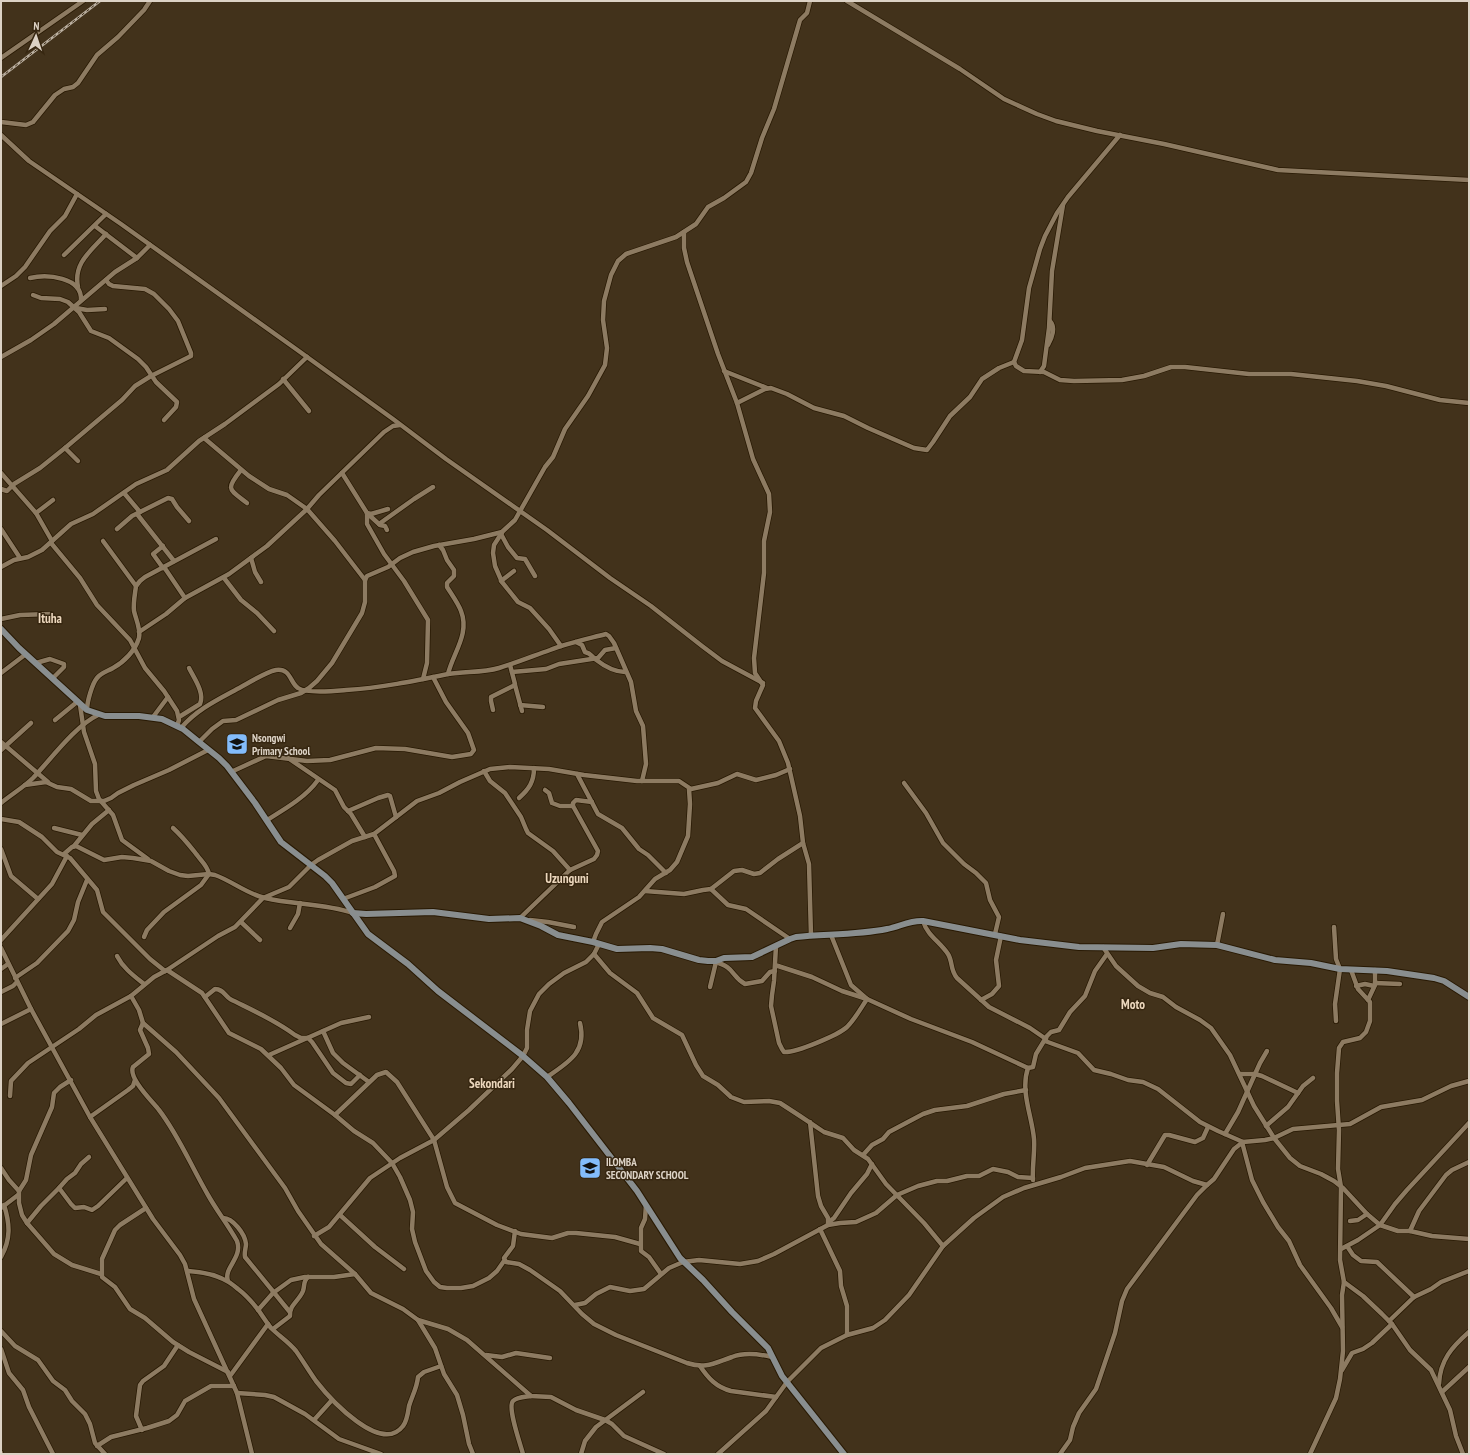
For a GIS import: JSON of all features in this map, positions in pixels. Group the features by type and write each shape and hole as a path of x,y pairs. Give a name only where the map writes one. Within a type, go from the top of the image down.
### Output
{"street":[{"path":"1,58 83,1"},
{"path":"1,122 26,124 33,122 55,95 64,89 73,87 78,83 97,55 118,37 144,10 150,1"},
{"path":"561,646 549,629 530,608 516,600 501,581 496,570 494,554 495,542 515,520 544,467 553,457 565,429 588,396 605,365 607,348 603,325 603,311 609,279 618,261 626,254 669,240 684,232 698,222 706,209 737,189 746,182 749,177 765,129 775,105 800,20 807,12 810,1"},
{"path":"847,1 960,69 1017,106 1056,121 1278,170 1469,180"},
{"path":"1,135 29,161 150,245 307,357 519,512 547,530 610,578 652,606 706,650 731,666 763,683"},
{"path":"724,371 787,394 814,408 840,414 914,448 927,450 934,442 950,416 970,397 982,378 999,368 1014,362 1022,340 1029,288 1040,249 1054,217 1063,203 1120,135"},
{"path":"1,286 16,276 25,267 46,235 65,216 77,194"},
{"path":"1040,372 1044,366 1050,321 1052,271 1063,203"},
{"path":"64,255 106,214"},
{"path":"95,226 137,258"},
{"path":"684,232 684,248 687,262 724,371 737,403 753,459 768,490 770,500 770,512 764,541 764,573 754,658 755,673 763,683"},
{"path":"81,300 77,277 78,267 106,234"},
{"path":"1,357 48,329 75,308 81,300 115,272 137,258 150,245"},
{"path":"30,278 41,276 52,277 70,282 78,287"},
{"path":"1,489 7,491 12,486 40,468 122,400 135,386 151,376 191,356 178,321 159,299 148,290 112,286 108,284 106,280"},
{"path":"33,295 41,298 60,299 66,301 79,312 91,332 110,338 138,359 165,392 177,402 176,407 164,420"},
{"path":"75,308 87,310 105,309"},
{"path":"1,567 14,560 33,555 52,542 71,524 88,517 140,482 169,468 204,438 225,424 283,379 307,357"},
{"path":"1014,362 1016,366 1024,371 1040,372 1060,380 1086,382 1132,379 1175,367 1249,374 1291,374 1369,383 1440,400 1469,403"},
{"path":"283,379 309,411"},
{"path":"737,403 761,390 769,388"},
{"path":"139,632 170,612 186,598 224,578 267,546 307,509 319,495 384,432 392,426 400,425"},
{"path":"199,742 212,729 224,721 236,720 278,700 306,690 317,681 332,663 362,612 365,602 364,580 333,539 307,509 288,495 267,488 241,470 204,438"},
{"path":"65,448 78,461"},
{"path":"241,470 231,483 231,488 234,493 247,503"},
{"path":"1,473 36,513 49,533 52,542 80,578 97,605 115,623 134,648 145,668 168,696 177,711 179,717 179,727"},
{"path":"342,473 368,513 379,524 385,526 388,530"},
{"path":"379,524 433,487"},
{"path":"124,494 174,561"},
{"path":"117,529 138,513 170,498 189,521"},
{"path":"36,513 53,500"},
{"path":"368,513 375,513 388,509"},
{"path":"368,513 367,524 428,620 427,663 423,679"},
{"path":"1,529 20,558"},
{"path":"364,580 367,576 392,565 405,555 439,545 502,533"},
{"path":"502,533 511,552 519,559 524,558 535,576"},
{"path":"86,710 89,694 98,678 119,664 134,648 139,638 134,611 136,586 140,581 174,561 216,539"},
{"path":"103,541 136,586"},
{"path":"439,545 443,550 446,560 454,570 454,576 448,582 447,586 461,612 464,621 462,638 448,674"},
{"path":"163,546 154,554 186,598"},
{"path":"251,558 256,575 261,582"},
{"path":"501,581 514,571"},
{"path":"224,578 241,600 274,631"},
{"path":"1,619 20,615 50,614"},
{"path":"1,629 86,710 105,716 153,717 166,721 179,727 219,758 267,820 281,842 332,883 361,925 375,939 408,964 438,991 523,1056 547,1077 569,1103 628,1180 683,1262 703,1280 768,1348 782,1376 844,1454"},
{"path":"179,727 219,698 274,671 279,670 290,676 296,688 306,690 348,690 448,674 482,672 510,665 561,646 606,634 609,636 616,648 625,672 631,682 636,710 644,729 646,764 642,781"},
{"path":"576,642 582,645 585,652 591,653 596,659 615,671 625,672"},
{"path":"512,672 546,668 559,664 596,659 599,658 605,650 616,648"},
{"path":"1,673 26,654"},
{"path":"36,663 50,659 64,664 64,667 52,678"},
{"path":"510,665 522,711"},
{"path":"179,717 200,704 201,701 199,688 188,668"},
{"path":"231,772 266,756 307,761 330,760 376,748 405,749 452,757 471,754 474,750 468,733 446,702 433,677"},
{"path":"763,683 755,708 782,747 790,769 809,864 812,936"},
{"path":"493,710 491,697 515,685"},
{"path":"153,717 168,696"},
{"path":"55,720 79,703"},
{"path":"79,703 83,726 95,764 96,791 100,802 114,817 122,840 151,861 169,871 188,876 209,874 220,877 263,898 328,906 353,913 433,912 489,919 523,919 574,927"},
{"path":"520,706 543,707"},
{"path":"1,803 25,785 83,726 98,714"},
{"path":"1,750 32,723"},
{"path":"1,742 36,773 56,787 71,789 91,801 100,802 170,770 208,750"},
{"path":"288,758 318,780 335,790 344,807 365,837"},
{"path":"10,1096 11,1081 28,1063 79,1029 96,1015 131,996 144,984 213,939 232,929 241,922 263,898 290,886 311,866 344,844 374,834 417,801 439,793 484,771 497,767 534,768 642,781 679,781 689,789 693,789 714,784 737,774 756,780 776,775 790,769"},
{"path":"519,798 530,787 534,777 534,768"},
{"path":"484,771 490,781 505,794 521,817 528,833 553,851 570,870"},
{"path":"577,774 598,814 622,828 639,849 648,855 666,873"},
{"path":"267,820 310,790 318,780"},
{"path":"25,785 39,782 50,783"},
{"path":"904,783 926,813 945,846 986,884 990,900 999,917 996,960 999,986 992,994 981,1000"},
{"path":"314,1236 329,1228 370,1178 392,1163 434,1140 506,1074 523,1056 527,1048 527,1030 530,1011 539,994 549,984 586,962 594,954 599,927 602,922 639,897 646,891 655,879 673,868 677,862 688,836 690,811 689,789"},
{"path":"545,790 549,793 552,803 560,806 573,806"},
{"path":"348,811 388,795 390,796 396,817"},
{"path":"1,940 53,882 65,855 92,824 108,809 114,796"},
{"path":"573,806 576,800 592,802"},
{"path":"523,919 570,870 594,859 598,854 582,820 573,806"},
{"path":"1,819 19,822 42,837 57,852 65,855 98,892 100,905 103,912 150,959 166,971 195,988 205,997 229,1033 254,1044 269,1055 284,1070 294,1085 354,1131 373,1143 392,1163 410,1200 413,1212 412,1229 415,1242 426,1271 434,1282 440,1287 460,1288 473,1286 489,1278 497,1271 504,1260 505,1255 513,1246 515,1231"},
{"path":"54,828 82,835"},
{"path":"173,828 188,842 197,856 207,866 209,874"},
{"path":"343,899 376,887 395,876 394,871 374,834"},
{"path":"646,891 684,894 710,889 734,870 742,870 754,874 760,873 778,858 804,843"},
{"path":"74,846 80,847 104,860 127,857 151,861"},
{"path":"1,849 11,876 38,899"},
{"path":"144,937 147,930 164,912 201,885 209,874"},
{"path":"1,992 37,963 68,931 73,923 78,902 87,880"},
{"path":"710,889 728,905 746,909 790,939"},
{"path":"290,928 298,914 300,903"},
{"path":"1217,946 1223,914"},
{"path":"523,919 558,935 621,950 650,948 662,949 698,960 715,962 730,968 745,984 762,981 770,972 775,971"},
{"path":"923,921 929,932 949,956 954,974 989,1007 1030,1028 1046,1040 1078,1053 1094,1070 1128,1080 1143,1082 1158,1089 1200,1122 1242,1142 1274,1138 1293,1129 1350,1124 1380,1107 1422,1100 1451,1086 1469,1081"},
{"path":"715,962 724,958 752,957 790,939 887,929 911,922 923,921 1036,942 1079,947 1153,948 1181,944 1207,944 1268,959 1312,963 1340,970 1391,971 1434,978 1444,981 1469,997"},
{"path":"241,922 260,940"},
{"path":"1334,927 1336,959 1340,970 1335,1004 1336,1021"},
{"path":"831,934 849,982 867,999"},
{"path":"776,946 771,1006 779,1043 784,1052 789,1052 804,1047 843,1030 854,1020 867,999"},
{"path":"1,948 31,1009 90,1117 153,1220 180,1255 188,1271 194,1300 238,1393 252,1454"},
{"path":"1102,948 1116,966 1138,986 1150,993 1160,995 1206,1024 1224,1046 1266,1126 1290,1158 1300,1166 1326,1176 1341,1187 1380,1225 1398,1231 1410,1231 1432,1236 1469,1239"},
{"path":"594,954 610,973 636,993 653,1018 682,1035 696,1065 703,1076 718,1085 731,1097 744,1102 774,1101 785,1106 824,1132 843,1138 854,1150 863,1155 872,1164 886,1184 924,1223 943,1246"},
{"path":"1034,1185 1034,1136 1025,1077 1028,1068 1032,1067 1036,1054 1049,1033 1059,1030 1070,1012 1085,996 1095,971 1107,954"},
{"path":"117,956 120,963 144,984"},
{"path":"710,988 715,962"},
{"path":"1,969 8,964"},
{"path":"775,966 812,977 842,991 867,999 911,1019 972,1042 1028,1068"},
{"path":"1310,1454 1336,1398 1341,1371 1343,1329 1342,1295 1344,1282 1340,1260 1341,1187 1338,1169 1339,1126 1337,1109 1337,1081 1339,1048 1344,1042 1360,1038 1366,1032 1370,1019 1371,1005 1356,986 1351,970"},
{"path":"1368,1000 1375,985 1375,970"},
{"path":"1356,986 1362,984 1400,984"},
{"path":"205,997 215,989 220,990 231,999 244,1005 294,1035 308,1038 316,1046 330,1069 346,1083 351,1084 360,1075"},
{"path":"131,996 139,1010 143,1022 176,1052 219,1098 284,1188 314,1236 321,1244 355,1274 370,1293 403,1309 418,1320 448,1329 467,1340 531,1396"},
{"path":"1,1024 31,1009"},
{"path":"269,1055 341,1023 369,1017"},
{"path":"143,1022 140,1030 148,1048 148,1054 131,1070 135,1080 159,1110 173,1131 208,1195 239,1246 236,1258 226,1275 228,1281"},
{"path":"547,1077 575,1055 582,1041 580,1023"},
{"path":"323,1031 326,1042 332,1053 343,1063 370,1082"},
{"path":"1225,1134 1234,1119 1260,1062 1267,1051"},
{"path":"335,1115 377,1075 386,1072 397,1082 434,1140 447,1187 455,1203 497,1225 521,1234 545,1238 556,1237 571,1232 615,1237 640,1244"},
{"path":"1240,1074 1255,1074 1298,1092"},
{"path":"1266,1126 1288,1107 1305,1083 1312,1078"},
{"path":"1,1257 9,1235 9,1224 3,1206 18,1193 26,1180 31,1155 52,1108 54,1093 71,1080"},
{"path":"90,1117 133,1086 135,1080"},
{"path":"863,1155 872,1145 883,1139 889,1132 923,1114 935,1110 967,1106 1004,1094 1026,1090"},
{"path":"810,1122 818,1196 829,1224"},
{"path":"1341,1249 1380,1225 1394,1204 1406,1190 1469,1123"},
{"path":"1147,1165 1165,1135 1195,1142 1203,1138 1208,1127"},
{"path":"1060,1454 1070,1440 1073,1427 1079,1413 1098,1385 1115,1333 1124,1295 1137,1275 1174,1228 1194,1199 1214,1179 1234,1150 1242,1142"},
{"path":"1242,1142 1252,1180 1271,1216 1289,1241 1300,1265 1331,1308 1343,1329"},
{"path":"27,1223 40,1206 75,1173 81,1164 89,1157"},
{"path":"718,1454 766,1410 787,1382 821,1348 847,1335 874,1328 885,1320 909,1295 943,1246 974,1218 998,1200 1016,1191 1094,1166 1130,1161 1164,1167 1199,1183 1207,1185"},
{"path":"1410,1231 1419,1211 1446,1175 1452,1170 1469,1162"},
{"path":"575,1305 585,1303 596,1294 610,1287 624,1291 644,1289 661,1274 683,1262 700,1260 740,1264 758,1261 774,1254 829,1224 851,1193 868,1174 872,1164"},
{"path":"1,1168 18,1193 20,1209 27,1223 54,1254 72,1266 101,1274"},
{"path":"829,1224 856,1222 880,1210 897,1195 918,1186 937,1181 948,1181 967,1176 979,1176 993,1169 1008,1172 1018,1177 1033,1178"},
{"path":"59,1188 73,1207 92,1210 127,1178"},
{"path":"646,1205 641,1228 640,1244 642,1252 649,1258 661,1274"},
{"path":"146,1208 115,1230 103,1256 101,1274 104,1279 117,1289 130,1309 145,1318 178,1345 229,1375"},
{"path":"1350,1221 1358,1220 1367,1214"},
{"path":"340,1215 375,1247 404,1269"},
{"path":"223,1218 231,1220 239,1229 246,1242 245,1257 289,1312"},
{"path":"820,1229 840,1271 841,1286 847,1306 847,1335"},
{"path":"1347,1246 1353,1255 1361,1261 1377,1262 1414,1297"},
{"path":"504,1260 506,1262 519,1264 530,1270 560,1291 586,1318 604,1330 687,1363 700,1366 711,1365 733,1356 746,1354 762,1354 772,1358"},
{"path":"188,1271 199,1271 211,1274 228,1281 238,1288 258,1310 273,1330 295,1350 332,1400 368,1430 380,1436 392,1436 398,1432 406,1422 411,1401 418,1385 418,1377 424,1372 441,1366"},
{"path":"1341,1371 1352,1353 1363,1349 1372,1342 1414,1297 1431,1289 1441,1282 1469,1272"},
{"path":"258,1310 273,1293 291,1280 298,1277 334,1277 355,1274"},
{"path":"273,1330 290,1316 289,1312 303,1290 304,1281 308,1276"},
{"path":"1344,1282 1363,1296 1390,1322 1410,1350 1431,1370 1450,1410 1456,1436 1463,1454"},
{"path":"418,1320 435,1348 441,1366 457,1395 464,1414 469,1444 473,1454"},
{"path":"229,1375 268,1324"},
{"path":"1,1331 19,1350 38,1360 53,1381 65,1390 72,1401 81,1409 86,1417 97,1446 105,1454"},
{"path":"1440,1389 1440,1371 1446,1357 1452,1348 1469,1332"},
{"path":"142,1430 136,1416 140,1385 146,1378 164,1366 178,1345"},
{"path":"1,1349 9,1373 23,1390 33,1416 46,1439 52,1454"},
{"path":"486,1356 502,1357 516,1353 550,1358"},
{"path":"700,1366 711,1381 731,1392 776,1397"},
{"path":"1440,1389 1469,1367"},
{"path":"97,1446 111,1437 142,1430 173,1419 185,1401 211,1386 234,1386"},
{"path":"581,1454 585,1442 596,1427 644,1392"},
{"path":"238,1393 274,1397 314,1420 339,1440 382,1454"},
{"path":"523,1454 511,1411 511,1404 518,1398 531,1396 551,1396 576,1410 605,1420 612,1424 624,1436 664,1454"},
{"path":"314,1420 332,1400"}],"railway":[{"path":"1,77 100,1"}],"place":[{"name":"Nsongwi Primary School","path":"237,744"},
{"name":"ILOMBA SECONDARY SCHOOL","path":"590,1168"}],"district":[{"name":"Ituha","path":"50,618"},
{"name":"Uzunguni","path":"567,878"},
{"name":"Moto","path":"1133,1004"},
{"name":"Sekondari","path":"492,1083"}]}
